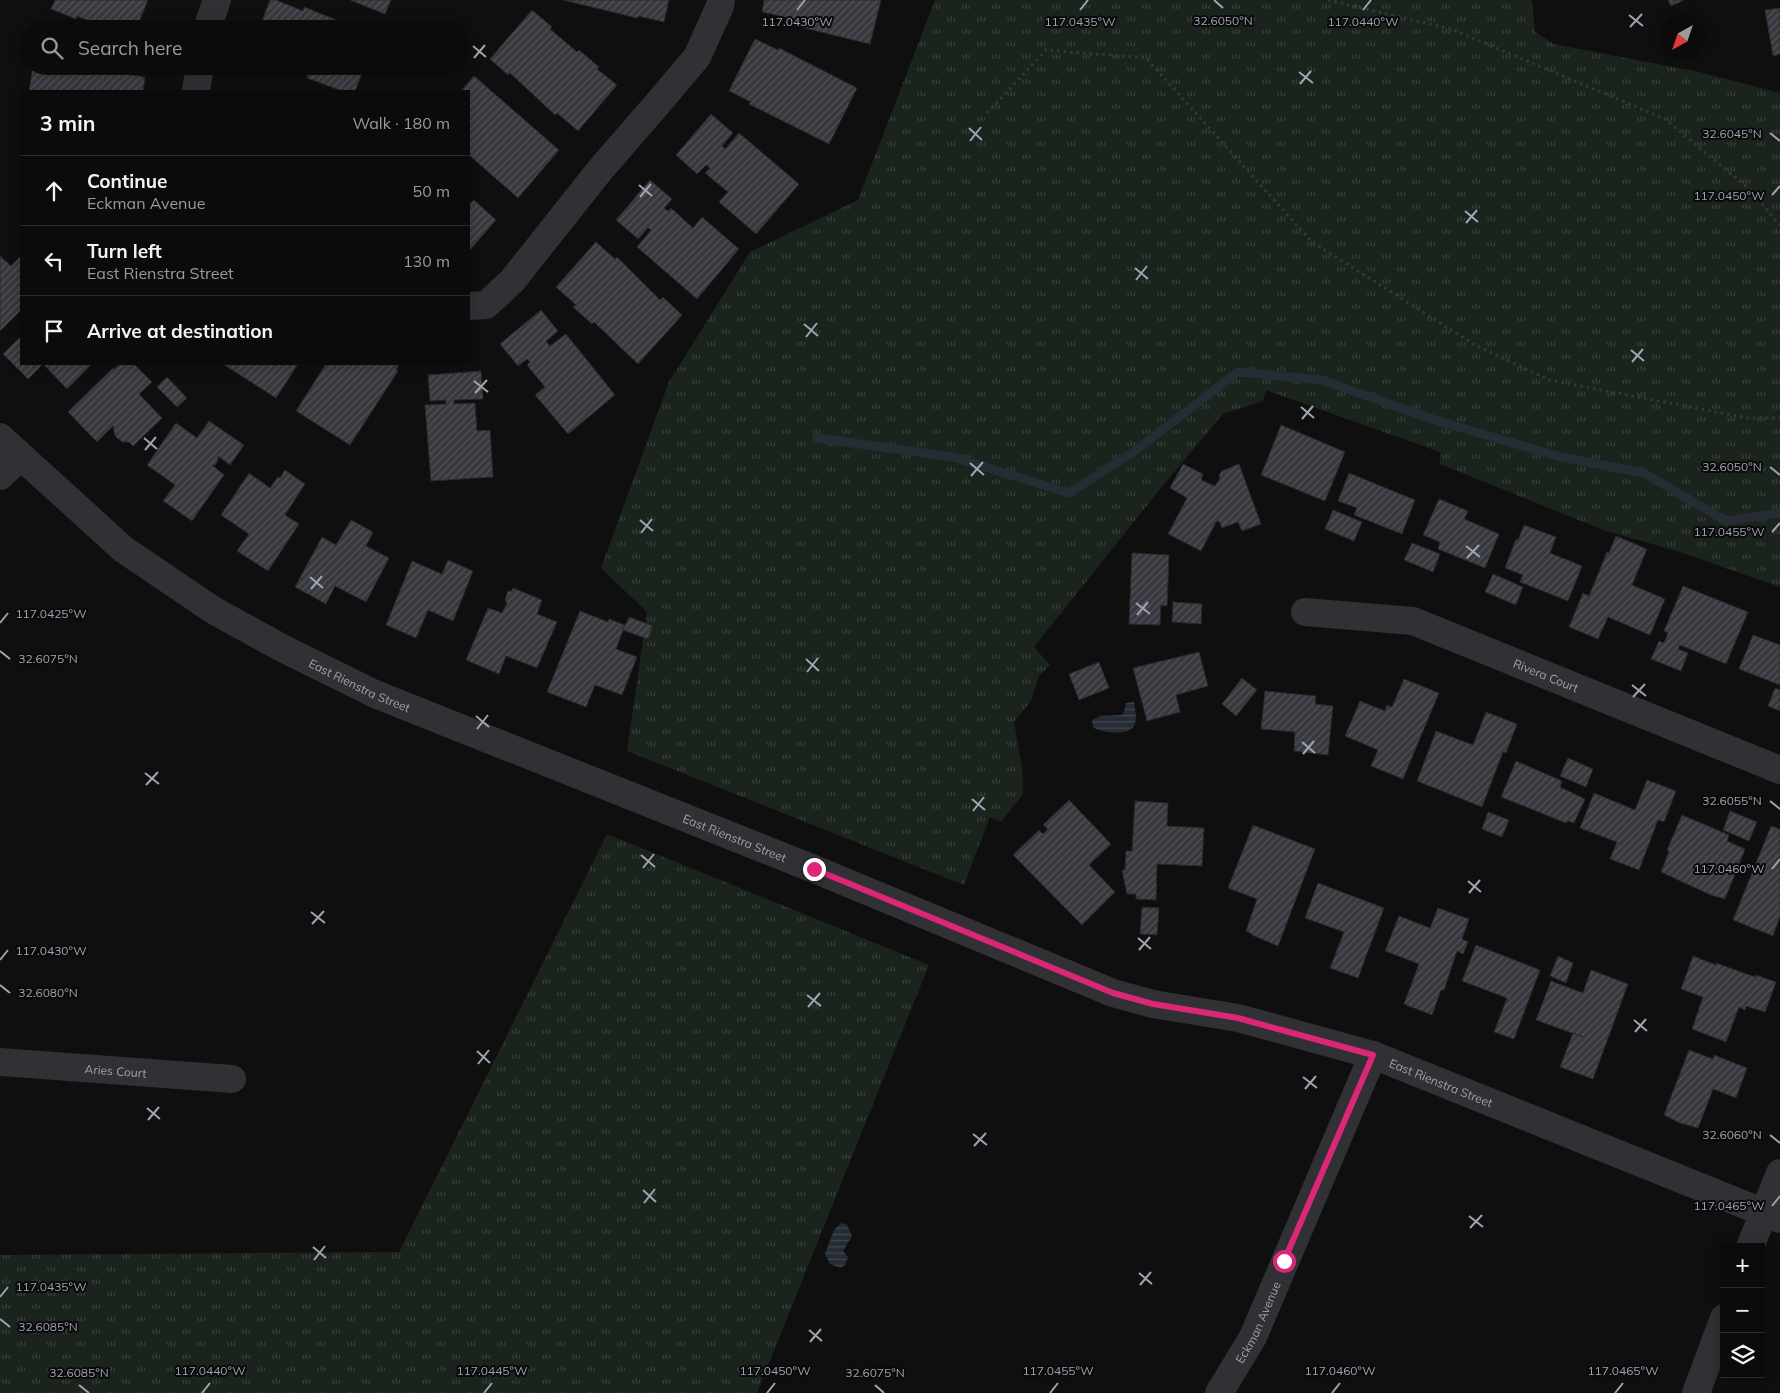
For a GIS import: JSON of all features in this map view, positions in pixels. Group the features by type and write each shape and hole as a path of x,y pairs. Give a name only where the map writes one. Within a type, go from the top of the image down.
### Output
{"street":[{"path":"210,20 217,0"},
{"path":"470,306 486,305 512,281 600,170 697,57 721,0"},
{"path":"196,90 199,75"},
{"name":"East Rienstra Street","path":"0,437 123,549 213,610 282,648 376,694 814,869 1113,993 1153,1004 1238,1018 1373,1055 1772,1216"},
{"path":"0,476 20,457"},
{"name":"Rivera Court","path":"1306,612 1413,622 1780,770"},
{"name":"Eckman Avenue","path":"1219,1393 1253,1337 1373,1055"},
{"name":"Aries Court","path":"0,1062 232,1079"},
{"path":"1753,1243 1772,1216 1780,1173"},
{"path":"1697,1390 1720,1329"}],"path":[{"path":"1328,0 1451,29 1665,119 1749,189 1780,225"},
{"path":"987,112 1046,50 1146,58 1312,242 1475,345 1549,380 1748,418 1780,418"}],"green space":[{"path":"935,0 1532,0 1535,32 1554,44 1699,72 1780,93 1780,587 1677,551 1606,531 1440,464 1440,452 1266,390 1263,401 1223,414 1160,489 1034,647 1050,665 1039,676 1031,701 1014,722 1022,768 1023,794 1001,822 990,817 964,885 627,751 647,612 601,568 669,382 750,252 858,200"},
{"path":"607,834 929,965 757,1393 0,1393 0,1255 399,1252"}],"shaded area":[{"path":"1134,702 1136,720 1131,729 1114,732 1102,731 1093,727 1092,720 1100,716 1122,715 1126,703"},
{"path":"841,1223 847,1225 852,1236 843,1251 848,1257 845,1265 841,1268 830,1264 825,1254 834,1230"}],"building":[{"path":"55,0 148,0 140,20 87,20 77,16 76,19 51,9"},
{"path":"270,0 276,0 303,11 304,7 336,20 262,20"},
{"path":"350,0 391,0 385,14"},
{"path":"563,0 669,0 664,22 638,16 637,18"},
{"path":"764,0 881,0 870,44 792,25 794,19 762,12"},
{"path":"1668,0 1684,0 1671,6"},
{"path":"1780,8 1780,54 1773,56 1765,10"},
{"path":"532,10 552,27 550,29 577,52 579,50 599,67 597,69 617,85 578,131 557,113 555,115 510,73 508,75 490,59"},
{"path":"755,39 778,50 779,48 857,88 829,144 749,104 751,102 729,91"},
{"path":"32,75 132,75 145,77 143,90 29,90"},
{"path":"308,75 361,75 355,90 339,90 307,78"},
{"path":"474,76 559,150 518,198 470,156 470,90 462,90"},
{"path":"711,114 733,133 722,146 725,149 739,133 799,184 756,234 719,202 728,192 705,173 710,168 706,165 697,174 676,155"},
{"path":"650,180 672,199 664,208 668,211 671,208 693,228 702,217 739,249 697,299 637,247 651,230 648,228 638,239 616,220"},
{"path":"474,200 496,220 470,250 470,204"},
{"path":"596,242 615,259 617,257 660,300 663,297 682,315 638,364 594,322 592,324 573,307 576,305 556,287"},
{"path":"0,256 11,266 20,257 20,311 0,331"},
{"path":"541,310 558,331 546,341 550,346 566,334 615,395 568,434 535,395 545,387 527,365 530,362 527,359 518,366 500,344"},
{"path":"20,337 20,365 42,365 28,379 3,354"},
{"path":"44,365 91,365 67,389"},
{"path":"119,365 135,365 152,382 139,394 162,418 133,446 129,442 122,442 115,436 113,426 97,442 68,412"},
{"path":"225,365 297,365 276,398"},
{"path":"325,365 398,365 396,370 398,371 350,445 296,411"},
{"path":"481,371 483,399 454,400 454,404 475,403 477,431 490,430 493,477 431,481 425,405 446,404 446,400 430,401 428,375"},
{"path":"167,377 187,398 177,407 157,387"},
{"path":"209,421 244,445 230,465 218,456 215,465 212,465 224,475 192,521 163,501 175,485 147,465 176,423 197,438"},
{"path":"1281,425 1345,452 1325,501 1261,475"},
{"path":"1183,464 1203,474 1201,480 1215,486 1222,471 1239,464 1261,524 1242,531 1238,522 1222,528 1219,521 1216,522 1201,551 1168,534 1187,498 1170,488"},
{"path":"285,470 305,484 285,515 299,524 268,571 237,551 249,534 221,515 249,473 270,488"},
{"path":"1349,473 1415,500 1402,534 1354,515 1357,508 1338,501"},
{"path":"1439,499 1468,511 1464,519 1499,534 1485,568 1438,549 1440,542 1423,535"},
{"path":"1333,510 1362,522 1354,541 1325,529"},
{"path":"351,520 373,532 366,546 389,558 366,602 335,586 326,604 295,587 322,537 336,545"},
{"path":"1524,525 1556,537 1550,553 1582,566 1568,601 1520,582 1523,575 1505,568 1516,539 1518,540"},
{"path":"1616,536 1647,549 1632,585 1665,599 1650,635 1608,617 1598,639 1569,627 1583,593 1589,596 1607,552 1609,553"},
{"path":"1412,543 1440,554 1433,572 1404,560"},
{"path":"1132,553 1169,555 1167,606 1161,605 1160,625 1129,624"},
{"path":"448,560 473,571 453,621 428,610 416,638 386,625 412,561 442,574"},
{"path":"1493,574 1523,587 1516,605 1485,592"},
{"path":"1683,586 1748,612 1726,664 1680,645 1678,649 1688,653 1681,671 1651,659 1659,641 1664,643 1668,633 1664,631"},
{"path":"513,588 542,600 537,614 557,622 537,668 506,656 499,674 466,660 488,608 502,613 507,603 505,600 508,591 512,591"},
{"path":"1173,602 1202,604 1201,624 1172,622"},
{"path":"580,611 608,622 609,619 625,625 616,649 637,657 622,695 595,685 586,707 547,692"},
{"path":"629,617 653,626 648,639 623,630"},
{"path":"1753,635 1780,645 1780,685 1739,669"},
{"path":"1199,652 1208,686 1176,695 1180,712 1147,721 1133,668"},
{"path":"1099,662 1109,688 1079,700 1069,674"},
{"path":"1242,678 1257,690 1236,716 1222,704"},
{"path":"1404,679 1439,693 1403,779 1371,766 1378,750 1345,736 1360,701 1385,711 1387,705 1392,707"},
{"path":"1775,688 1780,690 1780,711 1768,706"},
{"path":"1265,691 1316,696 1315,704 1333,706 1328,755 1294,751 1295,732 1261,729"},
{"path":"1486,712 1517,724 1506,753 1503,752 1482,807 1417,781 1436,731 1473,745"},
{"path":"1568,758 1593,769 1586,787 1560,776"},
{"path":"1516,761 1562,781 1560,787 1585,799 1574,823 1568,821 1566,823 1501,797"},
{"path":"1647,780 1676,791 1664,822 1658,820 1639,870 1610,859 1617,842 1580,828 1594,793 1635,810"},
{"path":"1069,800 1111,844 1089,865 1115,892 1082,925 1013,855 1039,830 1043,834 1048,829 1043,825"},
{"path":"1135,801 1168,803 1167,826 1204,828 1202,866 1157,864 1156,900 1136,899 1136,894 1127,894 1122,870 1125,870 1126,851 1132,851"},
{"path":"1730,811 1757,822 1749,841 1723,830"},
{"path":"1488,812 1509,820 1502,837 1482,829"},
{"path":"1682,815 1729,835 1727,841 1745,849 1725,899 1711,895 1661,872 1669,851 1667,850"},
{"path":"1253,825 1315,849 1278,946 1246,931 1257,899 1228,888"},
{"path":"1771,826 1780,829 1780,916 1773,936 1733,920"},
{"path":"1318,883 1384,908 1358,978 1330,968 1344,932 1305,918"},
{"path":"1142,907 1159,908 1157,935 1140,934"},
{"path":"1438,908 1469,919 1462,939 1468,942 1463,954 1457,951 1444,990 1441,990 1432,1015 1404,1004 1419,964 1385,951 1399,916 1430,928"},
{"path":"1476,945 1540,970 1514,1039 1494,1032 1507,998 1462,981"},
{"path":"1558,956 1573,963 1566,983 1550,976"},
{"path":"1693,956 1716,965 1716,963 1755,977 1756,975 1776,982 1765,1012 1746,1006 1745,1010 1739,1007 1726,1042 1692,1029 1703,997 1681,989"},
{"path":"1591,970 1628,984 1593,1079 1560,1067 1573,1033 1536,1020 1551,981 1583,993"},
{"path":"1689,1050 1713,1059 1714,1055 1747,1068 1736,1098 1713,1089 1698,1128 1680,1123 1664,1115"}],"waterway":[{"path":"817,438 953,457 1069,493 1132,453 1238,372 1322,380 1435,420 1557,456 1644,473 1726,521 1780,513"}],"route":[{"path":"814,869 1113,993 1153,1004 1238,1018 1373,1055 1284,1261"}]}
